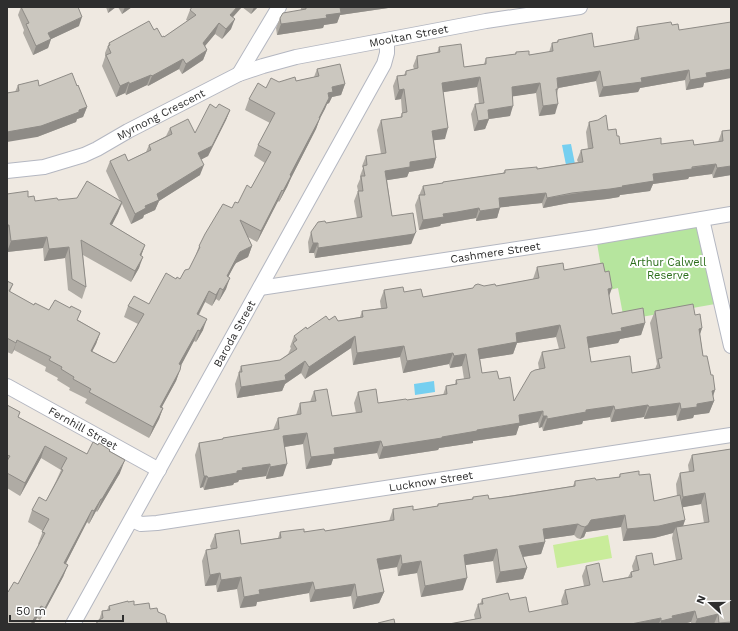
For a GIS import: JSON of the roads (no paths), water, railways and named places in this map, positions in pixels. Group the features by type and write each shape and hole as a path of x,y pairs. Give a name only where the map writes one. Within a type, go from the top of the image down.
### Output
{"street":[{"path":"240,74 279,7"},
{"name":"Mooltan Street","path":"240,74 296,57 486,21 580,7"},
{"name":"Baroda Street","path":"73,624 384,64 387,54 387,40"},
{"name":"Myrnong Crescent","path":"7,170 44,167 84,155 98,149 128,130 240,74"},
{"name":"Cashmere Street","path":"260,288 596,237 731,214"},
{"path":"702,219 731,346"},
{"name":"Fernhill Street","path":"7,386 159,470"},
{"name":"Lucknow Street","path":"132,520 141,524 157,523 731,435"}],"water":[{"path":"571,144 575,164 566,165 562,145"},
{"path":"434,381 435,392 415,395 414,384"}],"park label":[{"name":"Arthur Calwell Reserve","path":"668,268"}]}
